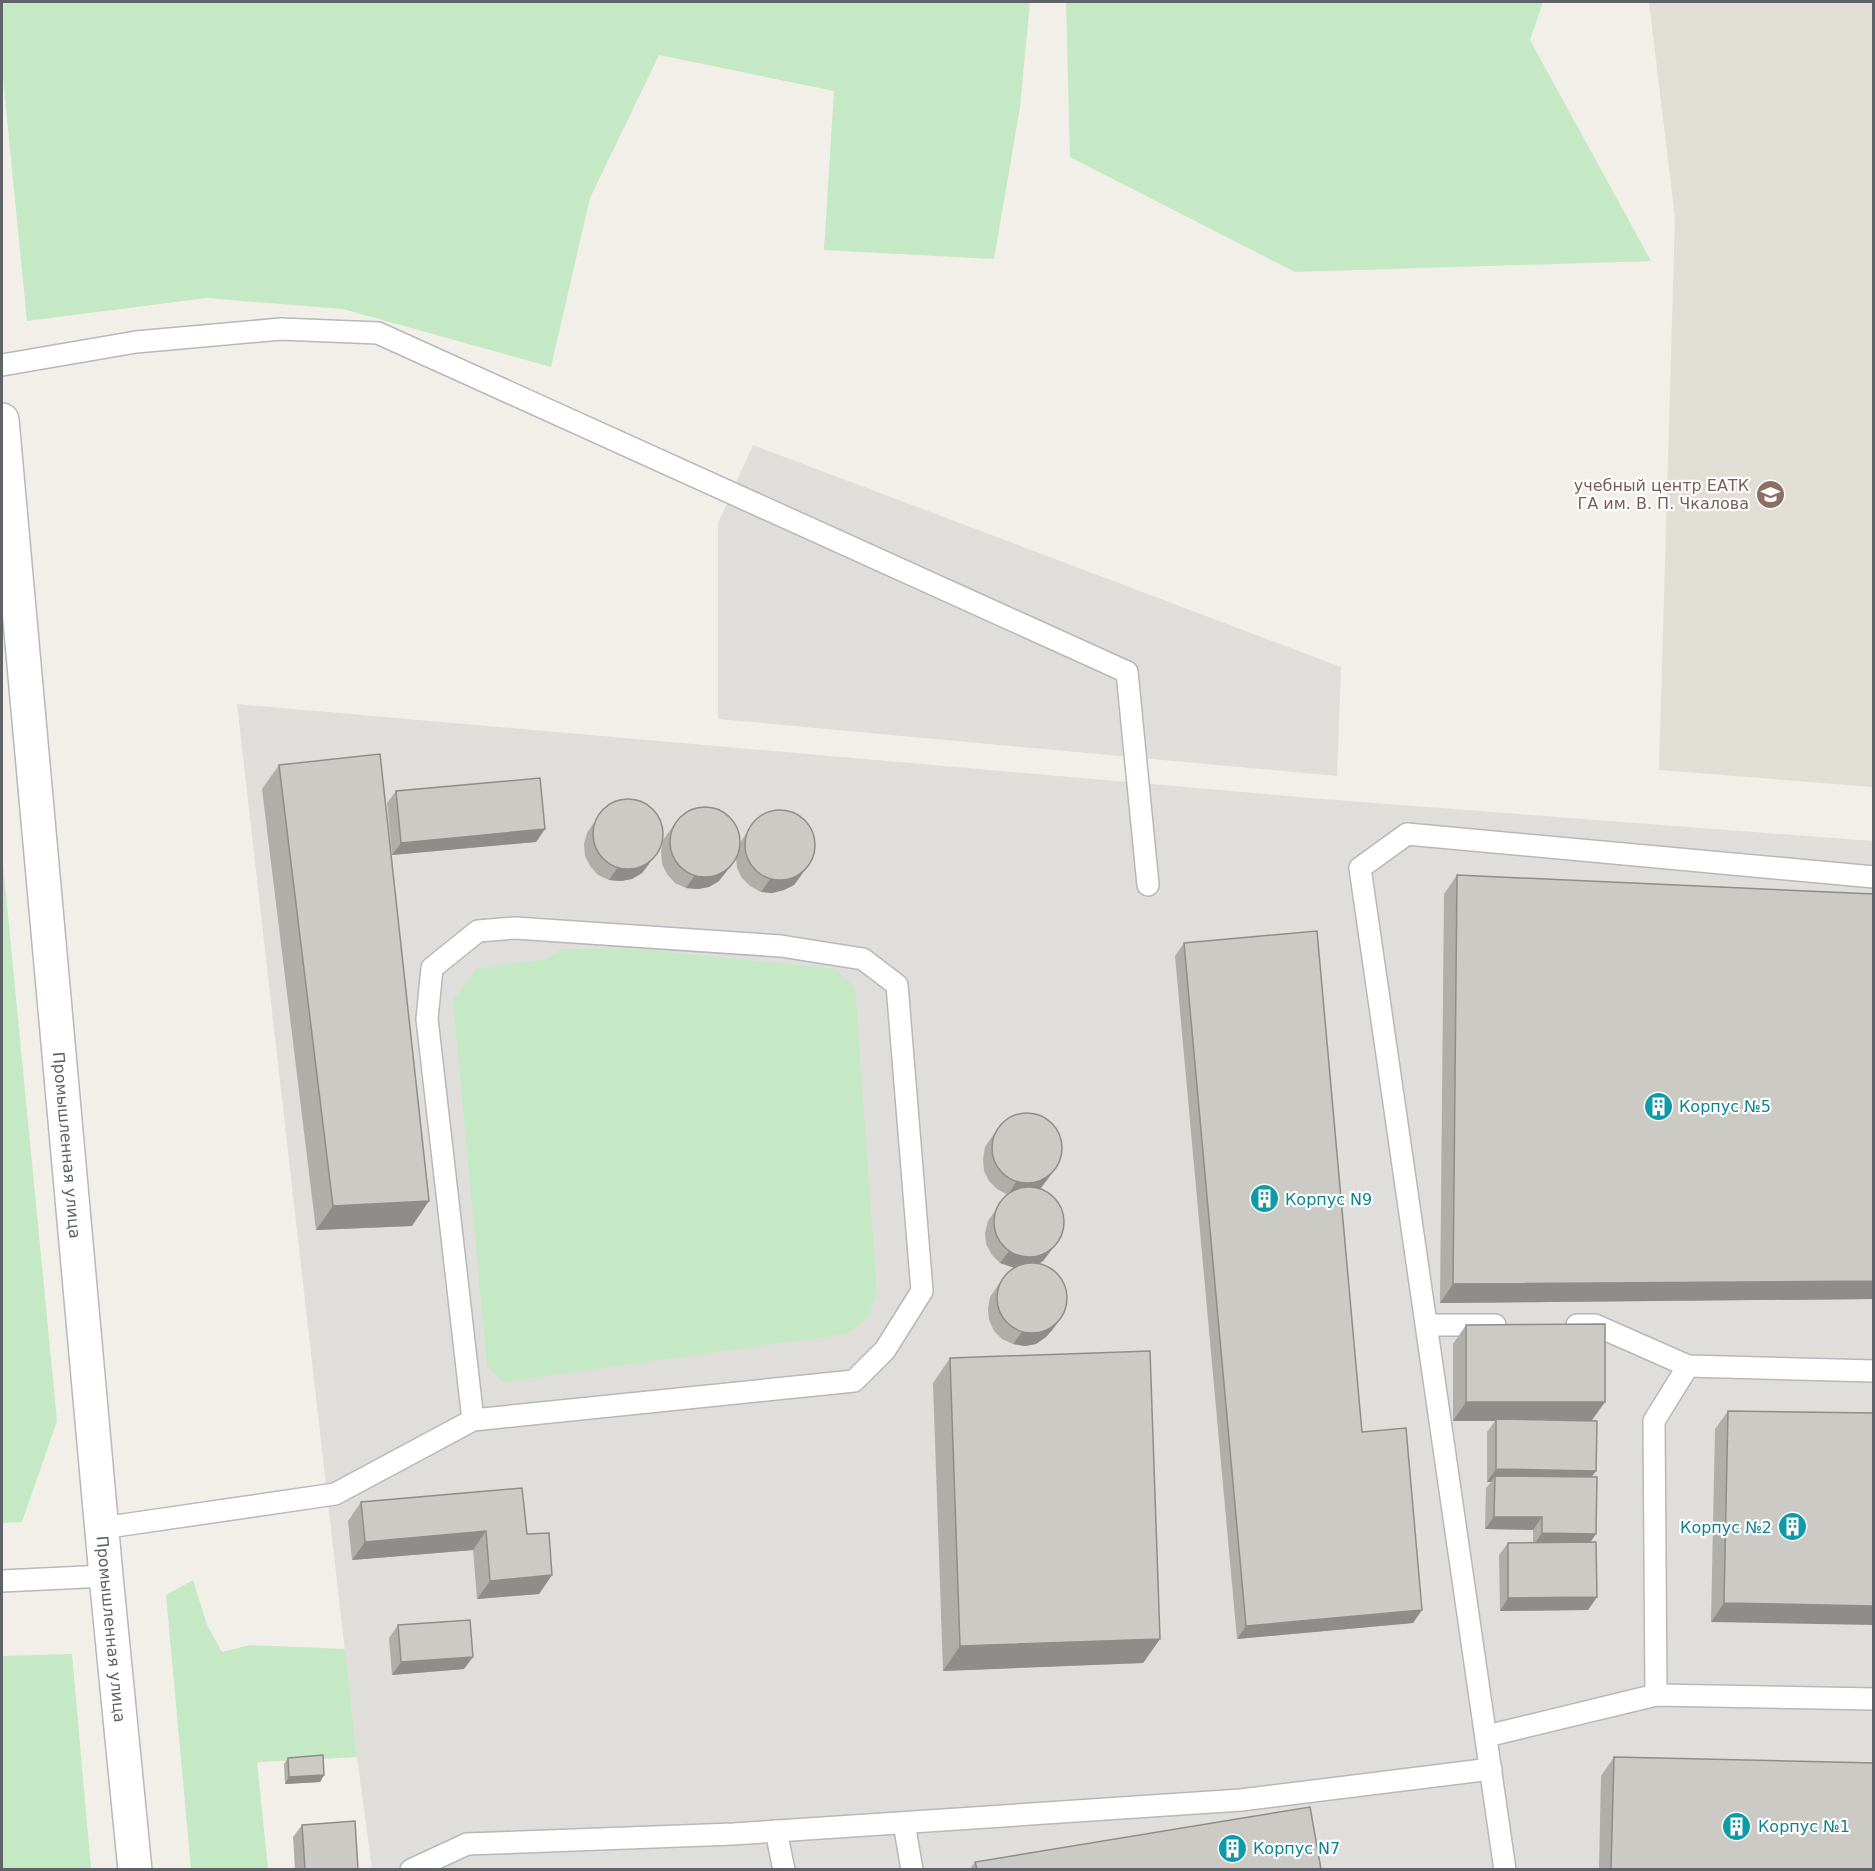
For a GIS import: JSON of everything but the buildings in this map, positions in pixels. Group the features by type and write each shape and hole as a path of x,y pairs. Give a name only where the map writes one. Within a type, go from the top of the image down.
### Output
{"street":[{"name":"Промышленная улица","path":"2,420 106,1576 135,1869"}],"lane":[{"path":"2,365 136,342 280,329 378,333 1127,672 1149,885"},
{"path":"1505,1869 1360,868 1407,834 1874,877"},
{"path":"102,1528 335,1494 473,1420 854,1381 885,1350 922,1292 897,985 863,959 781,946 515,928 478,932 432,968 427,1019 473,1420"},
{"path":"1427,1325 1517,1325"},
{"path":"1562,1325 1595,1325 1688,1366 1874,1371"},
{"path":"1656,1695 1654,1421 1688,1366"},
{"path":"2,1581 106,1576"},
{"path":"1487,1736 1656,1695 1874,1699"},
{"path":"411,1869 467,1844 776,1831 1241,1800 1491,1769"},
{"path":"904,1823 912,1869"},
{"path":"776,1831 784,1869"}],"shaded area":[{"name":"учебный центр ЕАТК ГА им. В. П. Чкалова","path":"1649,2 1873,2 1873,787 1659,770 1675,218"},
{"path":"753,445 1341,667 1337,776 718,719 718,523"},
{"path":"237,704 1322,799 1873,841 1873,1869 372,1869 357,1757"}],"green space":[{"path":"2,2 1030,2 1020,107 994,259 824,250 834,91 659,55 590,198 551,367 343,309 206,298 27,321 2,68"},
{"path":"1066,2 1543,2 1530,40 1651,261 1295,272 1070,157"},
{"path":"2,854 57,1421 22,1522 2,1523"},
{"path":"561,949 647,950 835,969 855,988 877,1294 868,1318 846,1334 503,1382 487,1366 453,1000 476,969 547,959"},
{"path":"193,1580 207,1625 222,1652 250,1645 345,1649 357,1757 257,1762 268,1869 191,1869 166,1595"},
{"path":"72,1654 91,1869 2,1869 2,1656"}],"place":[{"name":"учебный центр ЕАТК ГА им. В. П. Чкалова","path":"1770,494"},
{"name":"Корпус №5","path":"1658,1106"},
{"name":"Корпус N9","path":"1264,1199"},
{"name":"Корпус №2","path":"1793,1527"},
{"name":"Корпус №1","path":"1737,1826"},
{"name":"Корпус N7","path":"1232,1848"}]}
